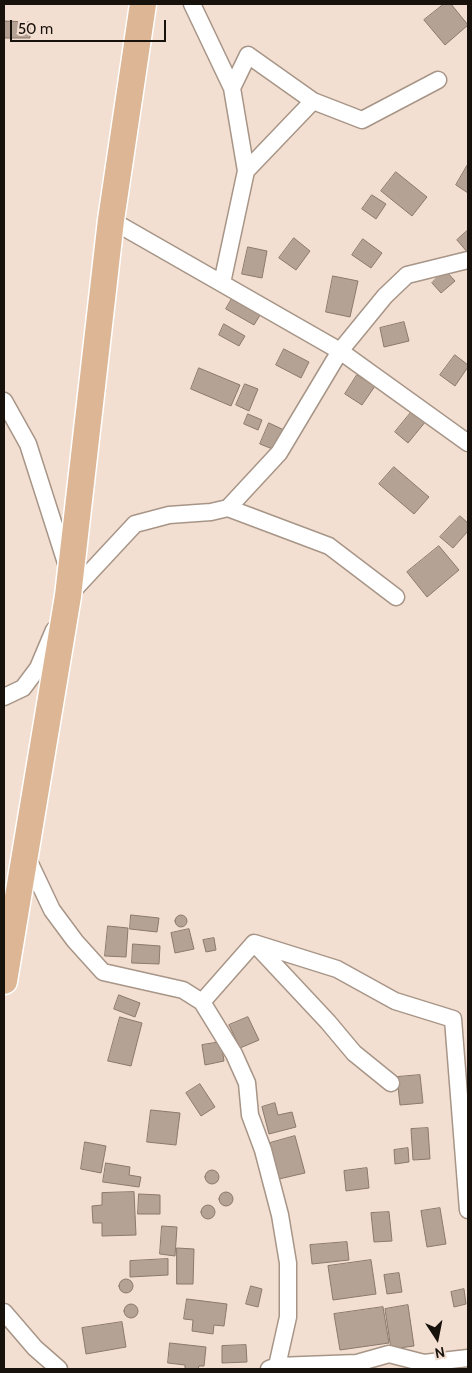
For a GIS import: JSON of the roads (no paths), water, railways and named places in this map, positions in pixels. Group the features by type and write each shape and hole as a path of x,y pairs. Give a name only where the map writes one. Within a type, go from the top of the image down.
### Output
{"main road":[{"path":"4,981 69,585 111,220 143,4"}],"street":[{"path":"192,4 232,88 246,171 222,283"},
{"path":"232,88 248,55 313,101 362,120 438,80"},
{"path":"246,171 313,101"},
{"path":"111,220 340,351 467,440"},
{"path":"228,508 279,453 340,351 385,296 407,275 468,260"},
{"path":"4,401 28,444 69,585"},
{"path":"4,697 23,688 38,668 69,585 135,524 169,515 211,512 228,508 329,546 396,597"},
{"path":"25,852 52,910 75,941 103,972 183,990 202,1002 234,1054 247,1083 250,1115 263,1150 280,1215 288,1263 288,1317 272,1368 357,1363 389,1354 424,1363 468,1358"},
{"path":"202,1002 254,943"},
{"path":"254,943 328,1022 354,1053 391,1082"},
{"path":"254,943 338,969 395,1001 453,1019 468,1210"},
{"path":"4,1312 35,1348 59,1369"}]}
